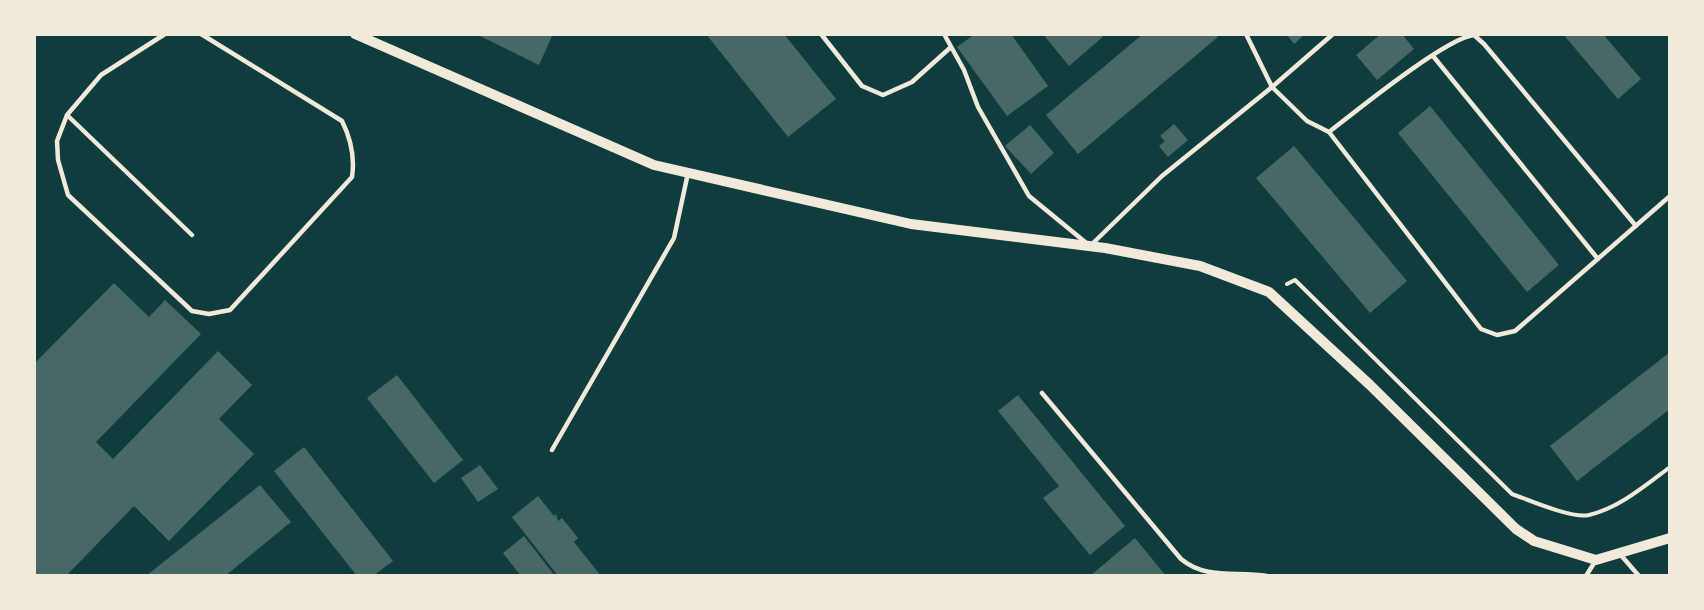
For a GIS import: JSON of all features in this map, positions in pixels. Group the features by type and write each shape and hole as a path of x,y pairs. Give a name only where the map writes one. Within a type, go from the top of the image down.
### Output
{"street":[{"path":"355,34 654,165 911,224 1090,246 1200,266 1269,292 1370,385 1516,529 1534,541 1596,560 1670,538"}],"lane":[{"path":"165,34 101,75 67,115 57,141 58,151 68,195 192,311 209,314 230,310 352,177 354,162 348,133 342,121 201,34"},
{"path":"820,34 862,86 883,95 912,82 951,47"},
{"path":"944,34 964,70 978,107 1029,196 1090,246 1162,176 1272,87 1333,34"},
{"path":"1246,34 1272,87 1307,121 1329,132 1480,329 1497,335 1515,331 1670,196"},
{"path":"1329,132 1432,56 1462,36 1473,35 1484,44 1636,226"},
{"path":"1432,56 1598,259"},
{"path":"67,115 192,235"},
{"path":"552,450 674,238 688,173"},
{"path":"1042,393 1181,560 1193,569 1210,573 1266,576"},
{"path":"1619,553 1639,576"},
{"path":"1586,576 1596,560"}],"path":[{"path":"1269,292 1295,280 1512,494 1547,508 1588,516 1634,495 1670,467"}],"building":[{"path":"476,34 553,34 539,65"},
{"path":"706,34 784,34 836,99 788,137"},
{"path":"975,34 1011,34 1048,86 1007,116 957,47"},
{"path":"1043,34 1106,34 1069,66"},
{"path":"1143,34 1215,34 1218,37 1078,154 1046,115"},
{"path":"1286,34 1305,34 1294,44"},
{"path":"1381,34 1402,34 1414,49 1377,80 1356,55"},
{"path":"1563,34 1603,34 1641,79 1618,99"},
{"path":"1430,106 1559,265 1527,292 1398,133"},
{"path":"1174,124 1188,140 1168,157 1159,146 1165,141 1160,136"},
{"path":"1030,125 1054,153 1031,174 1005,146"},
{"path":"1294,146 1407,281 1370,313 1256,178"},
{"path":"114,283 149,317 165,300 201,334 96,442 113,459 218,351 252,385 219,419 254,454 169,541 134,506 66,576 34,576 34,364"},
{"path":"1670,352 1670,409 1577,481 1550,446"},
{"path":"397,375 463,460 434,483 367,398"},
{"path":"1018,395 1125,526 1090,555 1043,498 1059,486 998,411"},
{"path":"304,447 393,561 373,576 357,576 274,471"},
{"path":"480,465 498,489 478,502 461,478"},
{"path":"260,485 291,522 225,576 146,576"},
{"path":"538,496 554,516 556,514 558,521 562,518 578,538 574,542 601,576 558,576 512,517"},
{"path":"524,536 555,576 521,576 503,553"},
{"path":"1135,538 1166,576 1090,576"}]}
